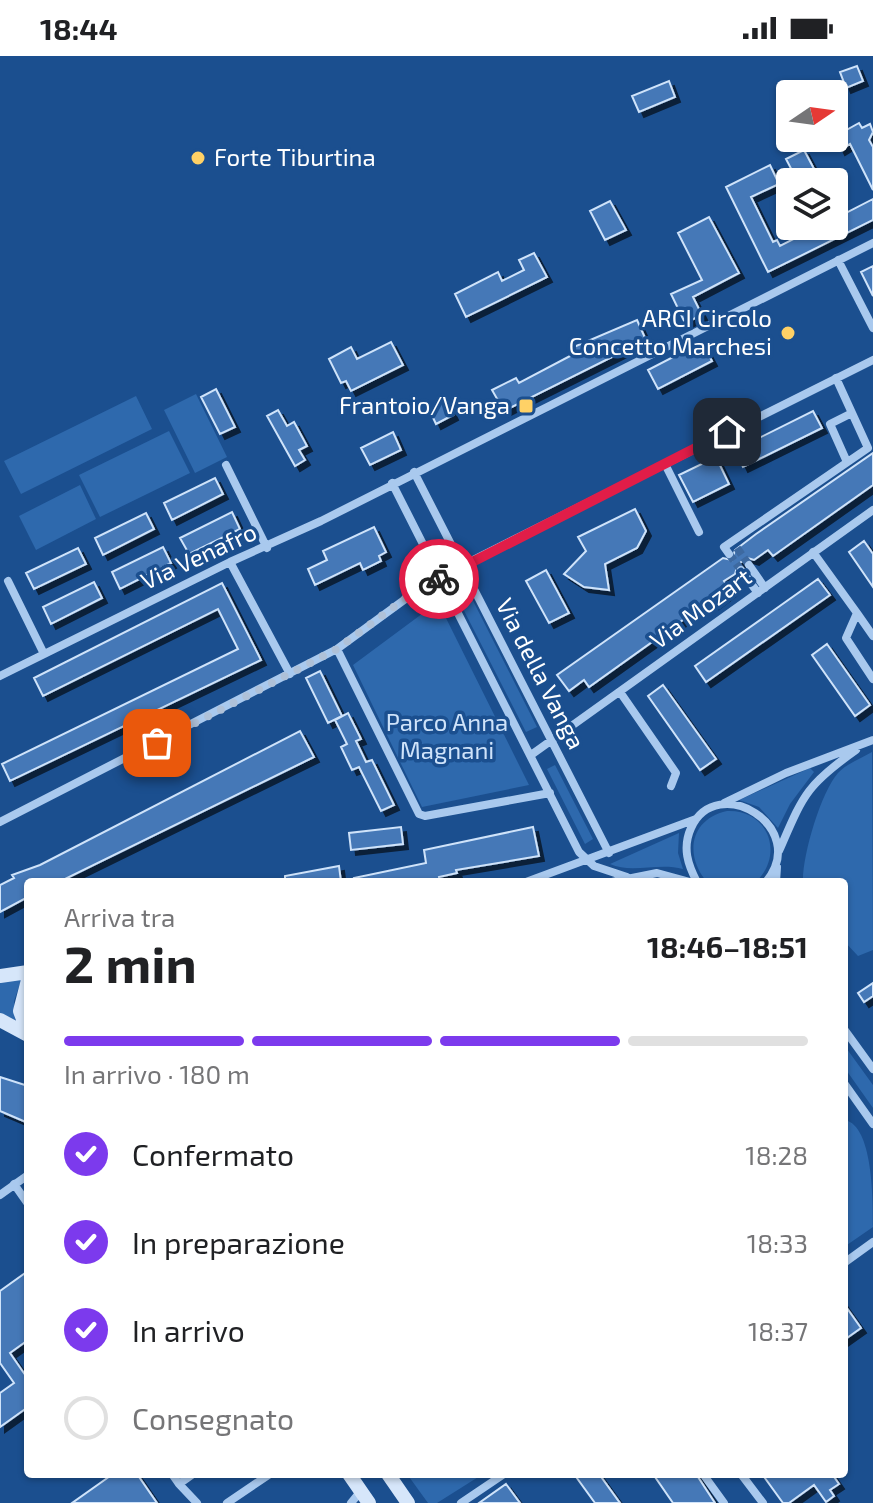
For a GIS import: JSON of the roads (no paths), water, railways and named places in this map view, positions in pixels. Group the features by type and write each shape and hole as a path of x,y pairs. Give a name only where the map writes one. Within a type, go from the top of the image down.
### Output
{"street":[{"name":"Via Venafro","path":"0,676 230,562 267,548 873,243"},
{"path":"838,260 873,328"},
{"path":"0,822 337,649 462,566 873,360"},
{"path":"731,548 868,448 836,378"},
{"path":"847,462 830,424 852,413"},
{"path":"665,464 699,532"},
{"path":"226,465 267,548"},
{"name":"Via della Vanga","path":"414,472 609,853"},
{"name":"Via della Vanga","path":"392,483 579,852 588,861"},
{"name":"Via Mozart","path":"531,755 873,510"},
{"path":"813,552 873,636"},
{"path":"230,562 290,674"},
{"path":"745,567 761,590"},
{"path":"8,581 44,654"},
{"path":"857,613 846,638 873,679"},
{"path":"337,649 419,814 425,816 550,793"},
{"path":"620,692 676,773 671,786"},
{"path":"538,878 697,818 786,773 868,742"},
{"path":"768,878 794,812 811,785 868,742"},
{"path":"719,805 744,807 760,815 772,830 778,855 776,878"},
{"path":"696,878 686,848 697,818"},
{"path":"588,861 627,877"},
{"path":"624,878 663,874 676,878"},
{"path":"0,976 24,973"},
{"path":"24,996 20,1011 24,1022"},
{"path":"0,1020 24,1032"},
{"path":"848,1035 873,1069"},
{"path":"848,1089 873,1124"},
{"path":"848,1099 853,1096"},
{"path":"0,1195 24,1178"},
{"path":"14,1184 24,1198"},
{"path":"848,1260 873,1242"},
{"path":"175,1478 197,1503"},
{"path":"179,1484 187,1478"},
{"path":"227,1503 264,1478"},
{"path":"351,1478 360,1499"},
{"path":"391,1478 408,1503"},
{"path":"461,1503 498,1478"},
{"path":"706,1478 724,1503"},
{"path":"744,1478 763,1503"}],"tunnel":[{"path":"737,548 749,565"},
{"path":"729,554 741,570"}],"place":[{"name":"Forte Tiburtina","path":"198,158"},
{"name":"ARCI Circolo Concetto Marchesi","path":"788,333"},
{"name":"Frantoio/Vanga","path":"526,406"}],"park label":[{"name":"Parco Anna Magnani","path":"447,737"}]}
